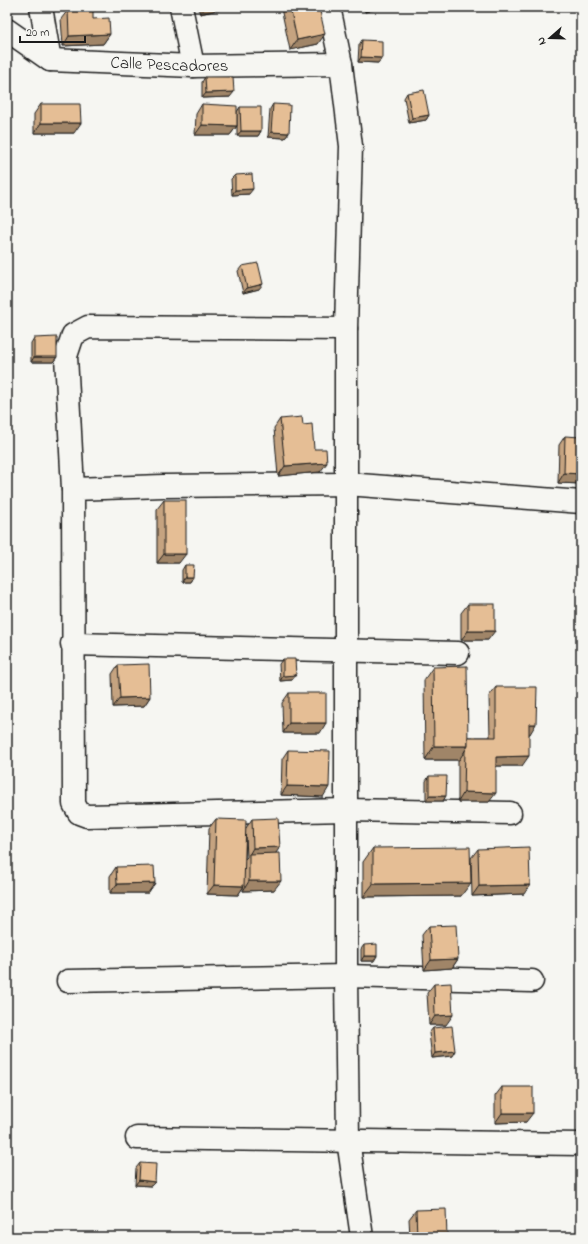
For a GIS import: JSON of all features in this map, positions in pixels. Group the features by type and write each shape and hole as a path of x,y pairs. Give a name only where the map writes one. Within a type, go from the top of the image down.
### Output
{"street":[{"path":"42,7 50,60"},
{"path":"181,7 193,66"},
{"path":"329,7 342,64 351,146 346,329 346,976 348,1140 362,1237"},
{"path":"7,30 50,60"},
{"name":"Calle Pescadores","path":"50,60 193,66 342,64"},
{"path":"346,329 88,327 73,335 66,356 73,489 72,644 74,804 79,813 88,816 346,810 510,812"},
{"path":"73,489 164,486 346,484 581,502"},
{"path":"72,644 458,653"},
{"path":"68,981 346,976 532,981"},
{"path":"137,1138 581,1144"}],"building":[{"path":"290,7 319,7 325,34 297,40"},
{"path":"93,9 93,19 109,18 110,34 69,36 68,10"},
{"path":"362,40 382,41 382,58 361,57"},
{"path":"205,77 233,77 234,92 206,93"},
{"path":"424,90 429,115 412,118 407,93"},
{"path":"41,104 80,104 81,123 41,123"},
{"path":"202,104 237,106 237,126 202,125"},
{"path":"273,104 290,105 289,133 271,132"},
{"path":"240,107 261,107 261,131 241,131"},
{"path":"252,174 253,189 235,190 235,175"},
{"path":"258,263 263,284 247,288 242,266"},
{"path":"57,337 57,357 34,357 34,338"},
{"path":"302,417 303,425 312,424 314,449 326,449 327,463 285,466 280,419"},
{"path":"565,436 581,437 581,474 564,473"},
{"path":"164,500 186,500 186,554 164,554"},
{"path":"185,565 194,565 193,577 185,577"},
{"path":"468,604 495,604 495,631 468,631"},
{"path":"283,659 295,659 296,675 283,676"},
{"path":"149,664 150,697 120,698 118,665"},
{"path":"467,666 468,746 434,746 433,667"},
{"path":"496,687 537,687 536,724 529,724 529,756 496,757 496,793 464,792 465,751 468,746 468,737 496,737"},
{"path":"289,693 326,693 326,723 289,723"},
{"path":"288,750 330,751 329,787 287,786"},
{"path":"429,776 447,776 446,796 429,796"},
{"path":"278,818 280,847 253,848 252,819"},
{"path":"216,819 246,820 244,886 214,885"},
{"path":"470,847 471,883 373,884 373,848"},
{"path":"529,847 530,885 479,886 478,849"},
{"path":"280,853 281,881 249,881 249,854"},
{"path":"154,866 155,883 117,884 116,867"},
{"path":"456,925 458,959 431,960 429,926"},
{"path":"377,944 377,956 364,956 364,945"},
{"path":"451,983 453,1015 435,1016 434,984"},
{"path":"452,1026 455,1051 435,1053 433,1028"},
{"path":"502,1087 533,1087 533,1113 502,1113"},
{"path":"140,1163 156,1164 155,1182 139,1180"},
{"path":"446,1209 447,1237 417,1237 416,1210"}]}
